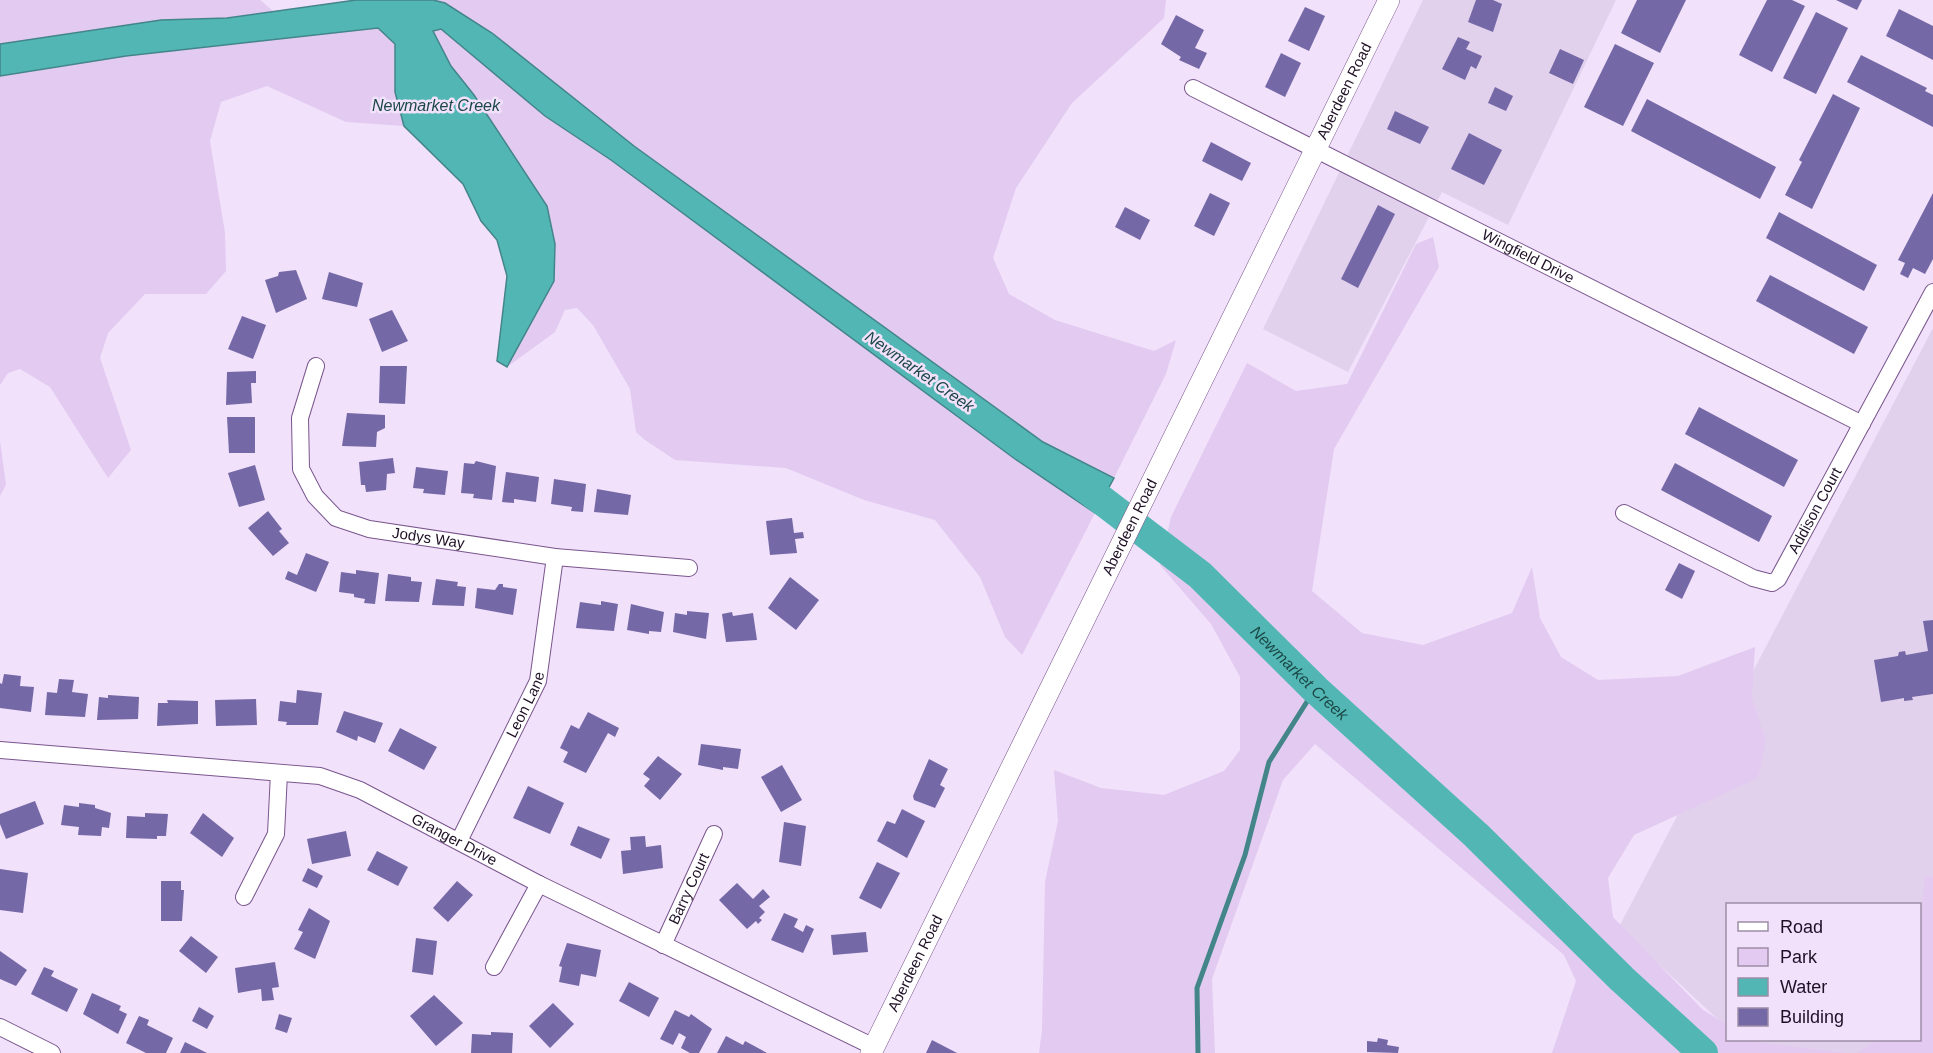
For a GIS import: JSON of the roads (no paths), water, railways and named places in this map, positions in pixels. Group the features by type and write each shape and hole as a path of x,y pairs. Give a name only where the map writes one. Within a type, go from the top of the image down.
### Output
{"main road":[{"name":"Aberdeen Road","path":"872,1050 1389,0"}],"street":[{"name":"Wingfield Drive","path":"1193,88 1862,424"},
{"name":"Addison Court","path":"1624,513 1753,578 1772,583 1783,572 1933,292"},
{"name":"Jodys Way","path":"316,366 300,417 301,469 315,496 336,518 369,529 555,557 689,568"},
{"name":"Leon Lane","path":"459,841 538,681 555,557"},
{"name":"Granger Drive","path":"0,750 320,776 360,790 539,884 872,1050"},
{"path":"244,897 276,834 279,773"},
{"name":"Barry Court","path":"663,945 714,834"},
{"path":"494,967 539,884"},
{"path":"0,1027 52,1053"}],"water":[{"name":"Newmarket Creek","path":"356,0 433,0 445,3 492,33 634,146 1043,442 1114,478 1095,513 1015,459 611,160 545,116 441,29 433,31 451,66 474,95 547,206 555,244 554,281 507,367 497,361 507,276 497,240 481,221 463,184 404,126 395,92 395,44 378,28 126,56 0,76 0,44 161,20 227,18"}],"waterway":[{"name":"Newmarket Creek","path":"1070,476 1200,575 1315,689 1476,835 1622,979 1703,1053"},
{"path":"1198,1053 1197,988 1245,855 1269,762 1315,689"}]}
